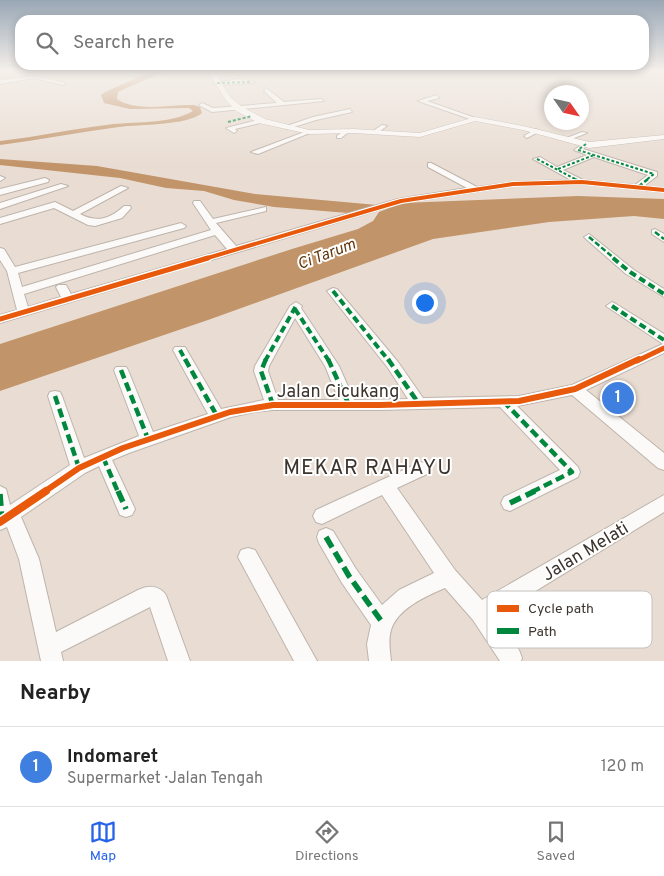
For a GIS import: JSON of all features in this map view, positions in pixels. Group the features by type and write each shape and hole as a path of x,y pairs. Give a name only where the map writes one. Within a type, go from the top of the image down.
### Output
{"street":[{"path":"230,102 262,121 309,132 347,131 420,135 475,119"},
{"path":"202,104 212,110 311,102"},
{"path":"413,105 426,103 475,119 536,131 586,144 664,137"},
{"path":"287,127 315,118 350,111"},
{"path":"228,122 252,116"},
{"path":"234,131 229,128 262,121"},
{"path":"375,132 384,126"},
{"path":"338,137 347,131"},
{"path":"527,136 536,131"},
{"path":"256,152 309,132"},
{"path":"567,139 584,133"},
{"path":"586,144 578,150 654,174 636,188"},
{"path":"558,169 594,155"},
{"path":"537,159 582,182"},
{"path":"626,165 638,162 662,170"},
{"path":"431,165 474,189"},
{"path":"0,192 45,180"},
{"path":"0,319 390,204 513,184 582,182 664,190"},
{"path":"0,206 64,186"},
{"path":"74,214 124,188"},
{"path":"197,203 234,251"},
{"path":"0,221 54,205 91,223 95,223 119,216 127,208"},
{"path":"18,292 263,209"},
{"path":"12,272 108,249 180,226"},
{"path":"655,232 664,239"},
{"path":"589,237 630,272 664,294"},
{"path":"1,255 12,272 24,312"},
{"path":"62,287 68,299"},
{"path":"332,291 393,365 419,404"},
{"path":"612,306 664,340"},
{"path":"273,405 261,371 262,366 295,307 332,366 349,405"},
{"name":"Jalan Cicukang","path":"4,519 79,468 102,456 217,416 244,409 273,405 419,404 535,398 575,389 664,348"},
{"path":"180,350 217,416"},
{"path":"121,370 148,439"},
{"path":"575,389 664,463"},
{"path":"55,396 79,468"},
{"path":"503,401 572,472 510,503"},
{"path":"102,456 126,509"},
{"path":"322,516 421,469"},
{"path":"385,485 448,577 487,623"},
{"path":"0,494 4,519 29,559 51,654 145,597 151,596 157,599 160,605 178,661"},
{"name":"Jalan Melati","path":"517,591 664,504"},
{"path":"326,537 349,576 382,622"},
{"path":"248,557 306,661"},
{"path":"380,661 378,637 382,622 396,604 424,586 448,577"},
{"name":"Jalan Melati","path":"480,613 487,609"},
{"path":"504,648 511,658"}],"water":[{"path":"123,102 144,107 194,105 200,107 202,113 185,120 162,124 119,127 0,145 0,141 80,129 162,121 193,111 189,108 130,109 104,103"},
{"path":"0,159 97,166 255,194 377,205 348,213 274,207 234,200 204,191 166,188 120,178 0,165"},
{"name":"Ci Tarum","path":"578,196 664,199 664,219 634,216 549,222 433,239 208,320 0,391 0,344 358,229 373,221 379,212 402,203"}],"marked path":[{"path":"228,122 252,116"},
{"path":"586,144 578,150 654,174 638,187"},
{"path":"558,169 594,155"},
{"path":"537,159 579,181"},
{"path":"655,232 664,239"},
{"path":"589,237 630,272 664,294"},
{"path":"333,291 393,365 419,404"},
{"path":"273,405 261,371 262,366 296,306"},
{"path":"612,306 664,340"},
{"path":"295,309 332,366 349,405"},
{"path":"180,350 217,416"},
{"path":"121,370 148,439"},
{"path":"55,396 79,468"},
{"path":"503,401 572,472 510,503"},
{"path":"103,457 126,509"},
{"path":"0,494 2,520"},
{"path":"326,537 349,576 382,622"}],"cycle path":[{"path":"0,319 401,201 513,184 582,182 664,190"},
{"path":"0,522 79,468 123,448 230,412 273,405 380,405 519,401 575,389 664,348"}],"place":[{"name":"Indomaret","path":"618,398"}],"district":[{"name":"MEKAR RAHAYU","path":"368,467"}]}
